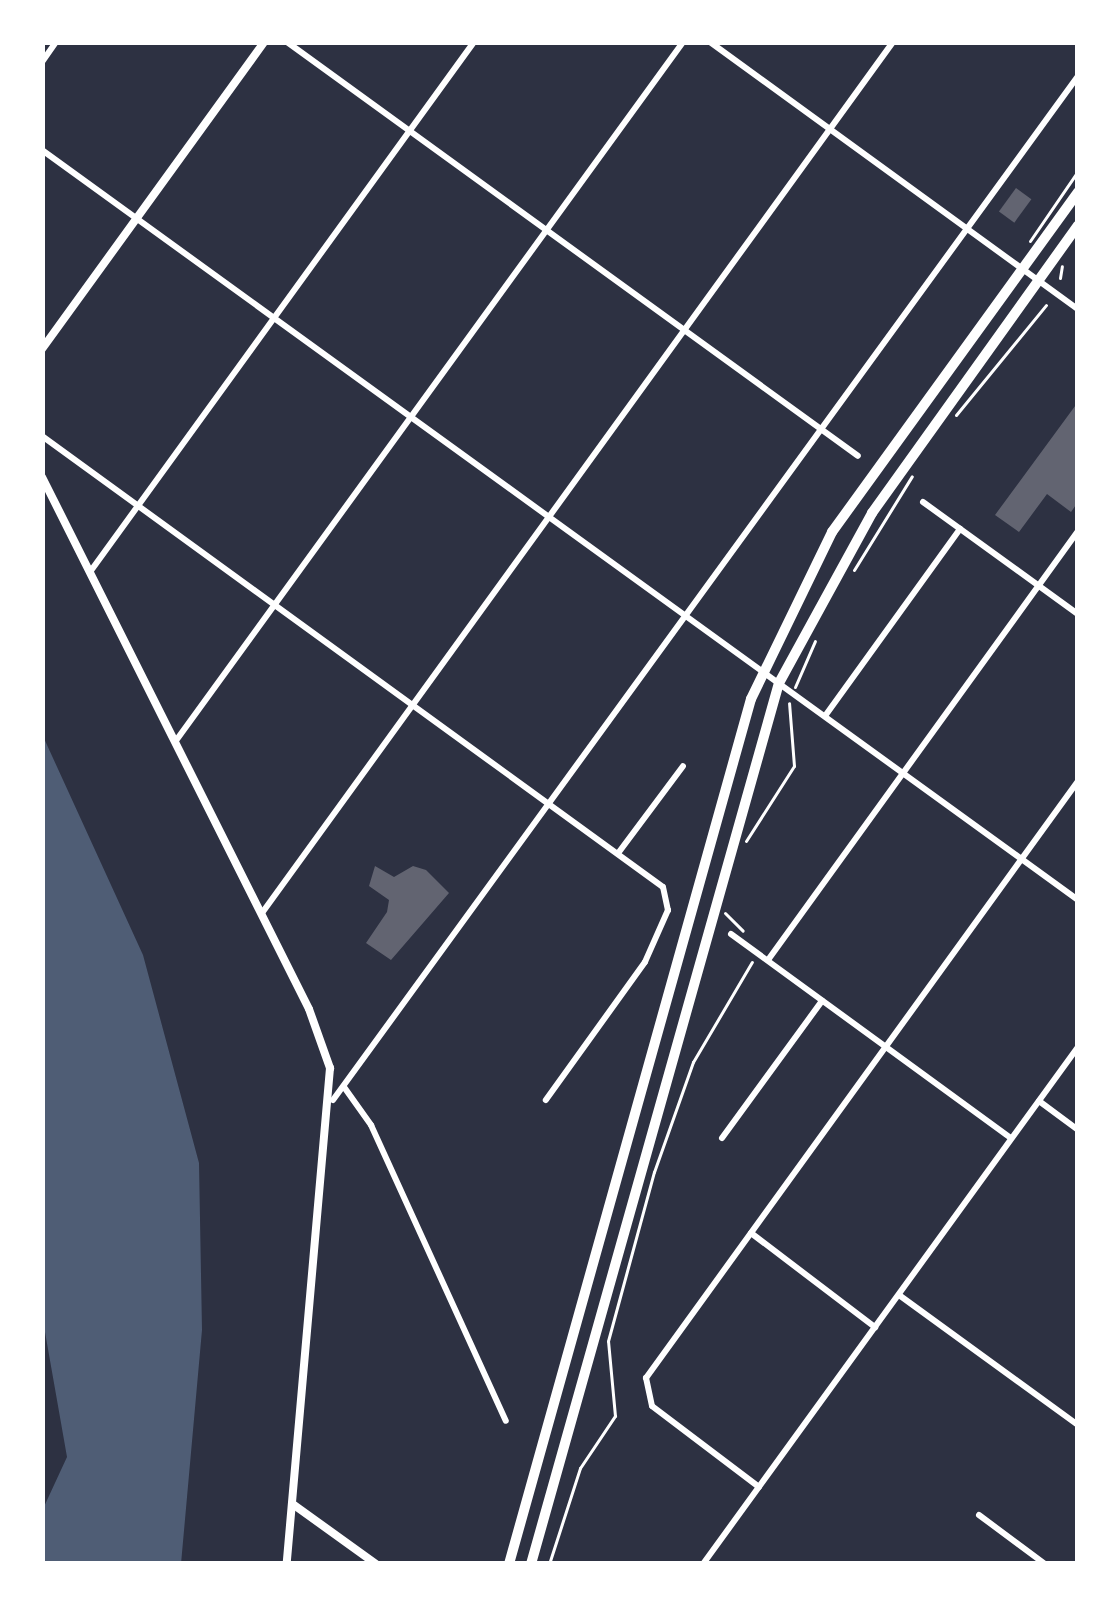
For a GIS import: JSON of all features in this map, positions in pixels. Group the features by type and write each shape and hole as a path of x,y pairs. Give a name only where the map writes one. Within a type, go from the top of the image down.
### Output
{"highway":[{"path":"509,1564 763,672 832,532 1078,192"},
{"path":"531,1564 778,683 848,551 1078,225"}],"street":[{"path":"42,62 56,42"},
{"path":"42,349 264,42"},
{"path":"287,42 858,456"},
{"path":"90,572 474,42"},
{"path":"175,742 683,42"},
{"path":"710,42 1078,309"},
{"path":"262,913 892,42"},
{"path":"333,1100 1078,76"},
{"path":"42,150 1078,900"},
{"path":"42,436 619,852 668,893 645,962 546,1100"},
{"path":"42,477 320,1034 333,1100 287,1564"},
{"path":"923,502 1078,614"},
{"path":"825,716 960,529"},
{"path":"768,960 1078,530"},
{"path":"619,852 683,766"},
{"path":"759,1486 655,1408 644,1391 654,1365 1078,781"},
{"path":"730,934 1012,1138"},
{"path":"722,1138 822,1001"},
{"path":"703,1564 1078,1047"},
{"path":"344,1087 376,1136 506,1421"},
{"path":"1039,1101 1078,1130"},
{"path":"751,1233 874,1327"},
{"path":"899,1295 1078,1425"},
{"path":"293,1504 376,1564"},
{"path":"979,1515 1045,1564"}],"path":[{"path":"1034,245 1028,239 1078,171"},
{"path":"1060,265 1060,278"},
{"path":"951,421 1046,305"},
{"path":"848,578 913,474"},
{"path":"794,688 817,638"},
{"path":"744,844 794,766 789,703"},
{"path":"549,1564 580,1468 615,1416 608,1341 660,1152 687,1075 708,1047 721,1006 746,976 752,949 724,908"}],"water":[{"path":"42,734 143,955 199,1163 202,1330 181,1564 42,1564 42,1511 67,1457 42,1315"}],"building":[{"path":"1016,188 1031,199 1014,223 999,211"},
{"path":"1078,402 1078,502 1071,512 1047,494 1019,532 995,515"},
{"path":"375,866 394,877 413,866 426,870 449,893 391,960 366,943 387,912 389,900 369,886"}]}
